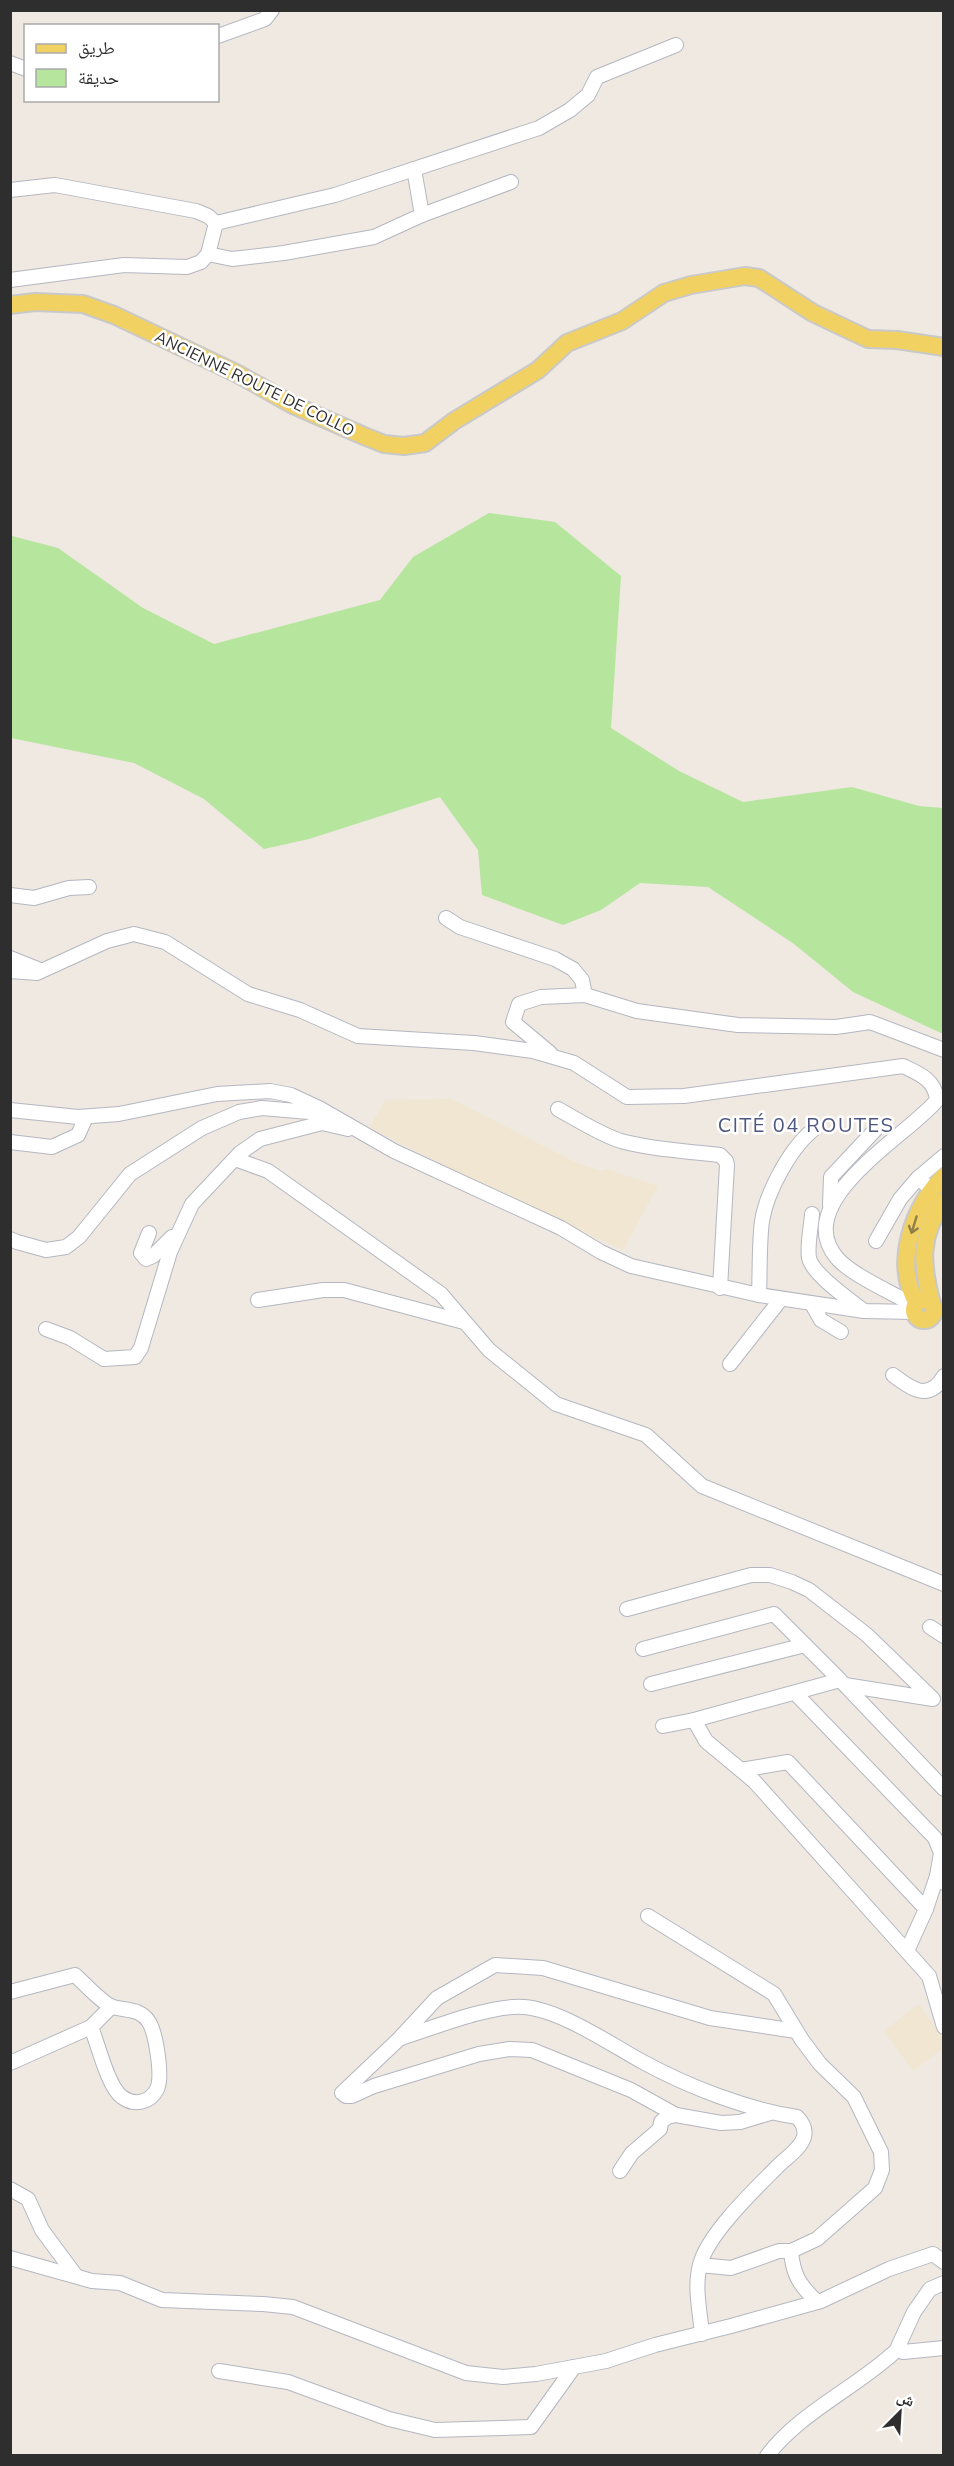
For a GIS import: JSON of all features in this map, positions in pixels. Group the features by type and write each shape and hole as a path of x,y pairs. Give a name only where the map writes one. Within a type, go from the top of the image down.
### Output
{"main road":[{"name":"ANCIENNE ROUTE DE COLLO","path":"10,305 35,302 83,304 114,315 238,374 293,405 374,440 404,446 425,442 454,421 538,370 567,343 622,321 664,293 691,285 745,276 759,278 813,313 868,339 897,340 944,347"},
{"path":"926,1310 907,1281 908,1255 914,1223 931,1189 944,1176"}],"street":[{"path":"219,36 265,19 272,10"},
{"path":"216,223 335,195 539,128 570,110 588,95 597,77 675,45"},
{"path":"414,170 422,215"},
{"path":"208,254 232,259 284,253 374,237 422,215 510,182"},
{"path":"10,190 55,185 196,211 208,216 216,223"},
{"path":"10,280 124,265 187,267 201,262 208,254 216,223"},
{"path":"10,895 34,898 69,888 89,887"},
{"path":"446,918 460,927 555,959 573,969 582,980 585,995"},
{"path":"10,971 38,973 107,941 134,934 165,942 248,994 300,1010 358,1036 474,1043 554,1056 574,1063 627,1097 684,1096 903,1066 925,1077 936,1089 937,1100 926,1114 890,1140 845,1186 830,1205"},
{"path":"10,958 42,970"},
{"path":"554,1056 513,1022 519,1004 541,997 585,995 637,1011 738,1025 836,1027 870,1022 944,1050"},
{"path":"10,1110 46,1116 86,1117 119,1114 217,1094 270,1091 291,1095 329,1113 394,1151 561,1228 601,1252 631,1266 759,1296 832,1307 864,1311 926,1310"},
{"path":"10,1239 46,1250 66,1247 79,1237 130,1174 202,1128 239,1112 262,1108 329,1113"},
{"path":"558,1109 593,1129 620,1140 659,1149 715,1154 723,1157 727,1166 720,1288"},
{"path":"10,1142 52,1147 78,1135 86,1117"},
{"path":"46,1329 70,1338 104,1359 135,1357 141,1348 170,1252 192,1204 235,1159 260,1139 322,1123 362,1132"},
{"path":"759,1296 761,1228 765,1209 795,1148 817,1127"},
{"path":"876,1129 831,1176 830,1205 826,1221 827,1239 836,1258 844,1265 926,1310"},
{"path":"876,1241 900,1199 931,1189 944,1156"},
{"path":"235,1159 268,1171 441,1294 489,1350 556,1404 646,1435 702,1485 944,1584"},
{"path":"812,1214 809,1251 811,1263 834,1287 864,1311"},
{"path":"149,1233 141,1253 146,1259 153,1256 182,1226"},
{"path":"832,1307 834,1287"},
{"path":"258,1300 323,1290 344,1290 368,1299 464,1322"},
{"path":"730,1364 781,1299"},
{"path":"812,1304 821,1320 841,1332"},
{"path":"893,1375 915,1390 926,1391 936,1387 944,1376"},
{"path":"627,1609 750,1575 770,1575 792,1581 809,1590 867,1635 938,1699"},
{"path":"643,1648 774,1614 941,1781"},
{"path":"930,1627 944,1636"},
{"path":"651,1684 805,1645"},
{"path":"663,1726 843,1683 938,1699"},
{"path":"795,1693 935,1838 941,1853 940,1880 907,1951"},
{"path":"694,1720 706,1741 754,1781 929,1976 944,1988"},
{"path":"741,1770 788,1762 926,1910"},
{"path":"648,1916 774,1994 796,2031 820,2064 854,2097 881,2152 882,2170 875,2188 817,2239 791,2251 779,2251 731,2268 700,2265"},
{"path":"676,2115 630,2090 532,2050 510,2049 479,2054 374,2086 352,2096 342,2093 399,2039 437,1998 495,1965 543,1968 710,2018 796,2031"},
{"path":"10,1992 75,1975 111,2007 138,2011 149,2021 159,2066 157,2089 145,2102 135,2103 122,2097 113,2086 92,2027"},
{"path":"929,1976 944,2027"},
{"path":"10,2063 92,2027 111,2007"},
{"path":"399,2039 502,2007 525,2007 565,2019 646,2064 705,2090 770,2113 797,2117 803,2124 804,2137 794,2151 711,2240 700,2265 698,2301 702,2334"},
{"path":"620,2171 632,2153 660,2129 661,2122 667,2116 676,2115 721,2123 740,2122 770,2113"},
{"path":"10,2189 28,2199 42,2230 76,2276"},
{"path":"791,2251 792,2264 800,2285 817,2302"},
{"path":"10,2258 92,2281 120,2283 162,2300 293,2307 466,2373 503,2377 536,2374 606,2361 817,2302 889,2269 933,2254 944,2263 943,2270 908,2322 898,2349 879,2367 795,2427 767,2456"},
{"path":"930,2289 944,2283"},
{"path":"898,2349 903,2352 944,2348"},
{"path":"219,2371 288,2382 389,2419 435,2430 531,2427 574,2367"}],"shaded area":[{"path":"451,1099 577,1163 601,1171 607,1169 658,1186 623,1250 490,1189 369,1127 386,1100"},
{"path":"919,2004 943,2039 943,2048 913,2071 884,2031"}],"green space":[{"path":"489,513 555,522 621,576 611,728 679,771 743,802 852,787 919,806 943,808 943,1034 853,992 794,944 708,887 640,883 601,910 563,925 482,895 478,850 440,797 309,839 264,849 204,799 134,763 11,738 12,536 58,548 143,608 214,644 380,600 413,557"}],"district":[{"name":"CITÉ 04 ROUTES","path":"806,1125"}]}
